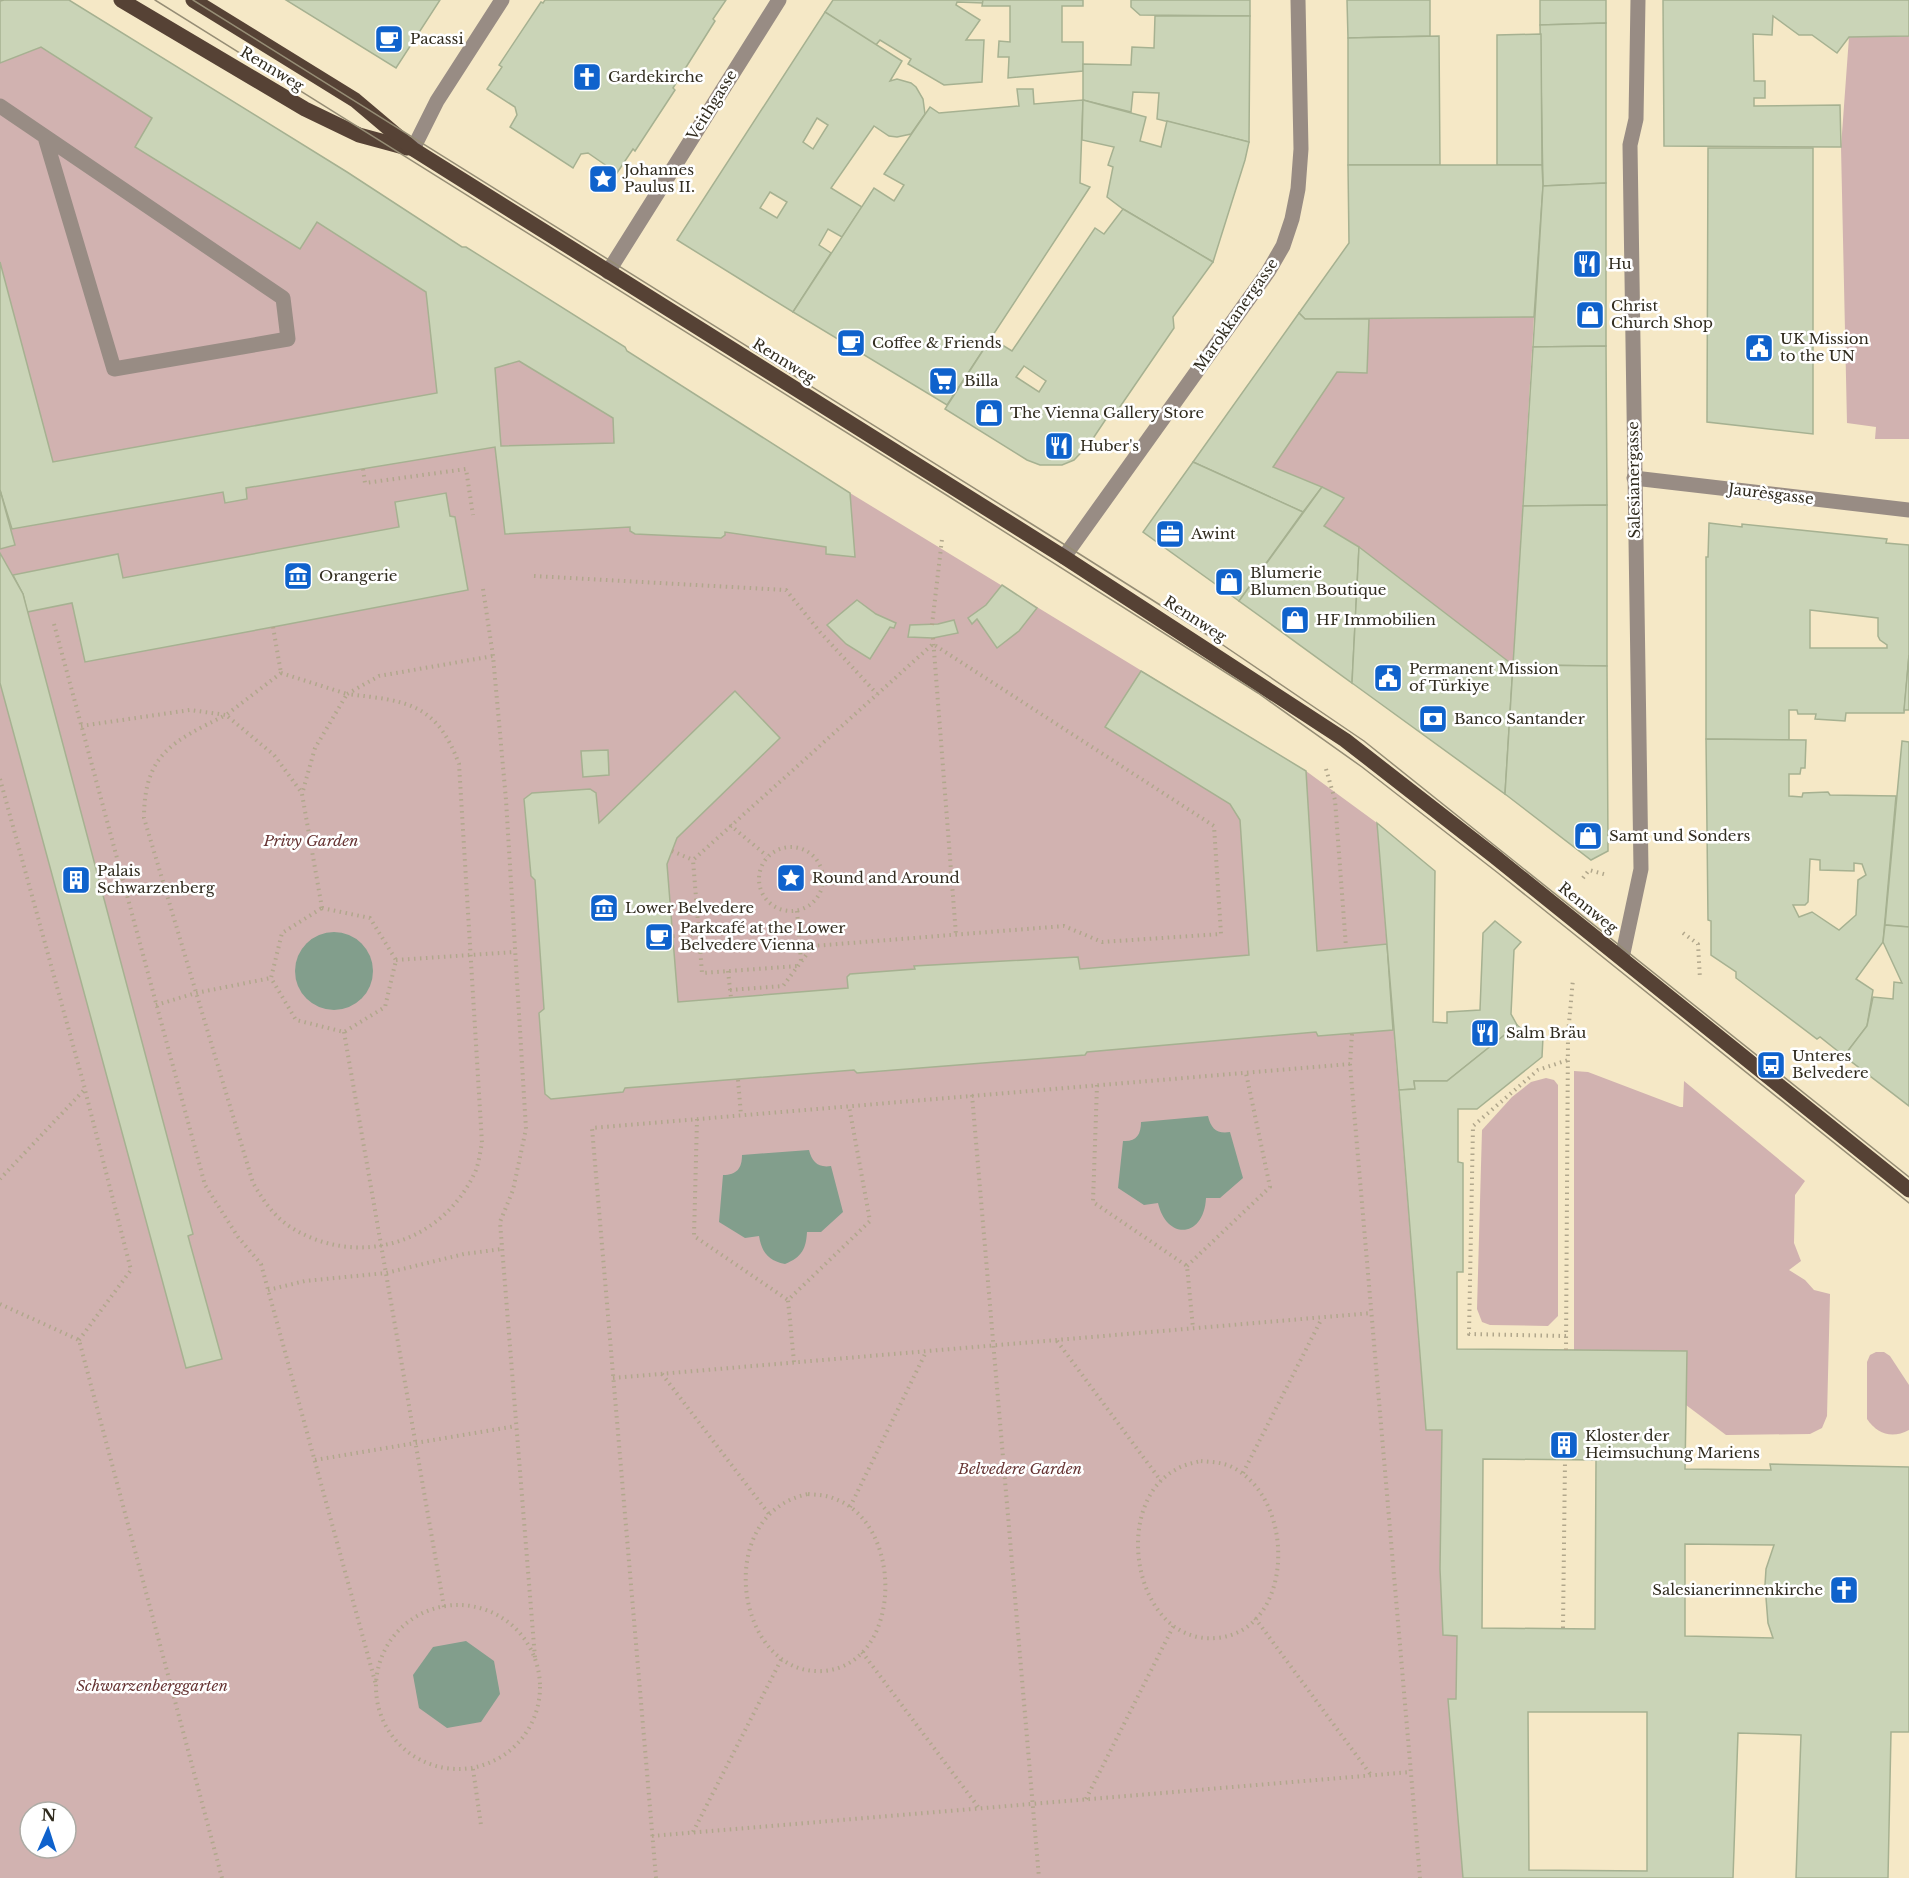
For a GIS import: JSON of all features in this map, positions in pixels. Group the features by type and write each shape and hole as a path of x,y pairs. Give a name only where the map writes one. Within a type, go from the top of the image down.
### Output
{"main road":[{"name":"Rennweg","path":"121,0 305,110 359,135 413,149"},
{"name":"Rennweg","path":"193,0 355,100 413,149 1065,557 1345,740 1622,958 1909,1190"}],"street":[{"path":"413,149 437,101 502,0"},
{"name":"Veithgasse","path":"608,272 779,0"},
{"name":"Marokkanergasse","path":"1065,557 1268,272 1283,246 1292,219 1298,189 1301,149 1298,0"},
{"name":"Salesianergasse","path":"1622,958 1641,869 1630,145 1636,119 1638,0"},
{"path":"0,106 283,298 288,339 114,369 45,137"},
{"name":"Jaurèsgasse","path":"1634,478 1909,510"}],"path":[{"path":"363,469 365,483 466,469 473,515"},
{"path":"932,625 942,539"},
{"path":"534,576 786,590 820,632 877,694"},
{"path":"54,624 205,1185 238,1237 261,1264 376,1685 383,1721 404,1750 436,1767 473,1769 506,1756 531,1728 541,1693 536,1658 500,1222 513,1190 526,1130 506,800 493,656 483,589"},
{"path":"273,627 281,673"},
{"path":"693,860 933,641"},
{"path":"730,990 783,986 813,946 1064,926 1102,942 1221,934 1214,826 933,641"},
{"path":"933,641 956,935"},
{"path":"302,794 315,748 347,694 379,676 493,656"},
{"path":"281,673 347,694 395,700 413,705 435,721 451,742 459,764 482,1143 476,1168 461,1196 440,1220 413,1238 381,1246 350,1248 318,1242 290,1227 266,1205 252,1183 144,818 144,795 152,770 168,748 183,736 226,715 281,673"},
{"path":"81,726 190,710 226,715 274,755 302,794 322,908"},
{"path":"1326,769 1335,800 1346,948"},
{"path":"0,779 85,1089 131,1270 79,1340"},
{"path":"730,825 767,856"},
{"path":"785,846 806,849 820,863 824,883 815,902 797,911 777,909 762,894 758,874 767,856 785,846"},
{"path":"672,851 693,860"},
{"path":"693,860 702,973 799,964"},
{"path":"1582,878 1589,870 1615,878"},
{"path":"322,908 370,918 396,960 385,1007 344,1032 296,1020 271,978 282,933 322,908"},
{"path":"797,911 799,964"},
{"path":"1683,933 1698,944"},
{"path":"673,936 699,934"},
{"path":"396,960 515,952"},
{"path":"728,971 730,998"},
{"path":"156,1005 196,993 271,978"},
{"path":"1566,1350 1568,1034 1573,979"},
{"path":"344,1032 444,1607"},
{"path":"1352,1034 1350,1064 1420,1878"},
{"path":"1566,1336 1469,1334 1473,1125 1538,1070 1568,1060"},
{"path":"656,1878 592,1128 1350,1064"},
{"path":"1187,1266 1270,1187 1246,1073"},
{"path":"738,1080 741,1115"},
{"path":"1097,1085 1093,1202 1187,1266"},
{"path":"0,1179 85,1089"},
{"path":"972,1095 1039,1878"},
{"path":"788,1300 870,1221 849,1106"},
{"path":"698,1119 694,1236 788,1300"},
{"path":"268,1290 305,1281 386,1273 464,1254 502,1249"},
{"path":"1187,1266 1193,1328"},
{"path":"788,1300 794,1362"},
{"path":"0,1304 79,1340"},
{"path":"613,1378 1371,1313"},
{"path":"1243,1473 1322,1318"},
{"path":"79,1340 222,1878"},
{"path":"1057,1340 1161,1480"},
{"path":"850,1507 926,1351"},
{"path":"662,1374 769,1514"},
{"path":"315,1460 516,1426"},
{"path":"1563,1628 1565,1460"},
{"path":"1201,1461 1230,1466 1243,1473 1254,1484 1271,1511 1279,1544 1276,1577 1264,1607 1244,1628 1230,1635 1216,1638 1187,1633 1174,1625 1153,1602 1140,1572 1138,1539 1142,1515 1161,1480 1186,1464 1201,1461"},
{"path":"808,1494 823,1495 837,1499 850,1507 871,1530 879,1544 886,1577 886,1594 879,1626 862,1652 838,1668 823,1671 794,1667 782,1658 761,1635 748,1605 745,1572 753,1540 769,1514 794,1497 808,1494"},
{"path":"376,1685 381,1658 396,1634 418,1616 444,1607 472,1607 499,1616 521,1633 536,1658"},
{"path":"1255,1618 1372,1775"},
{"path":"1086,1800 1174,1625"},
{"path":"862,1652 979,1808"},
{"path":"693,1833 782,1658"},
{"path":"473,1769 481,1825"},
{"path":"652,1836 1411,1772"}],"green space":[{"path":"0,0 69,0 625,347 627,351 850,493 1306,771 1377,823 1426,1430 1442,1430 1440,1569 1443,1635 1457,1636 1456,1699 1448,1700 1463,1878 0,1878 0,683 186,1368 221,1359 188,1236 193,1234 23,594 0,553 0,549 15,545 0,490"},
{"path":"1909,36 1909,439 1875,439 1876,427 1847,423 1841,147 1849,37"},
{"path":"1534,317 1513,665 1359,547 1324,526 1343,498 1273,467 1337,372 1367,373 1369,319"},
{"path":"1574,1071 1588,1072 1680,1107 1683,1107 1684,1081 1805,1181 1795,1195 1794,1243 1801,1261 1789,1270 1805,1280 1814,1290 1830,1294 1827,1416 1822,1428 1810,1434 1726,1435 1686,1405 1687,1351 1574,1350"},
{"path":"1546,1078 1554,1080 1558,1085 1558,1316 1548,1326 1490,1325 1482,1322 1477,1309 1482,1130 1512,1097 1531,1082"},
{"path":"1884,1352 1890,1356 1909,1385 1909,1430 1903,1433 1885,1434 1867,1419 1867,1362 1870,1355"}],"shaded area":[{"path":"334,932 349,935 362,943 370,956 373,971 370,986 362,999 349,1007 334,1010 319,1007 306,999 298,986 295,971 298,956 306,943 319,935"},
{"path":"1208,1116 1215,1130 1230,1132 1243,1178 1220,1198 1206,1198 1204,1211 1199,1221 1192,1227 1185,1230 1177,1229 1169,1224 1158,1203 1144,1205 1118,1188 1123,1141 1137,1137 1141,1122"},
{"path":"809,1150 816,1163 831,1166 843,1212 821,1232 807,1232 802,1252 785,1264 767,1255 759,1236 745,1238 719,1222 723,1175 732,1174 738,1170 742,1155"},
{"path":"466,1641 494,1661 500,1694 481,1722 447,1728 419,1708 413,1675 433,1647"}],"building":[{"path":"69,0 625,347 627,351 850,493 855,557 826,554 826,547 725,532 721,538 635,534 630,531 630,527 505,534 495,447 246,488 247,499 225,503 223,492 12,529 0,490 0,262 53,462 437,393 426,292 317,222 300,249 135,147 152,118 41,47 0,63 0,1","holes":["519,361 613,418 614,443 501,446 495,368"]},
{"path":"286,0 440,0 396,68"},
{"name":"Gardekirche","path":"545,0 726,0 673,88 675,90 635,151 633,149 617,173 588,153 581,154 573,168 510,127 517,115 515,107 487,89 502,67 499,65 541,2"},
{"path":"833,0 983,0 983,3 957,2 956,5 980,20 966,40 984,40 982,82 944,85 908,64 911,59 880,40 875,46 825,12"},
{"path":"983,0 1083,0 1083,6 1062,6 1062,42 1083,42 1083,71 1008,78 1009,57 998,57 999,41 1010,42 1010,6 982,6"},
{"path":"1131,0 1250,0 1250,16 1140,15 1131,7"},
{"path":"1347,0 1430,0 1430,36 1348,38"},
{"path":"1540,0 1606,0 1606,23 1540,25"},
{"path":"1663,0 1909,0 1909,36 1849,37 1837,53 1812,35 1799,35 1773,16 1772,35 1753,34 1754,81 1765,81 1765,98 1754,98 1754,106 1840,105 1841,147 1664,146"},
{"path":"825,12 902,61 890,81 897,79 916,87 923,99 925,114 911,134 889,136 874,126 831,188 862,207 842,237 828,229 819,245 831,253 793,312 677,240","holes":["817,118 828,125 813,149 803,142","770,192 787,202 777,218 760,208"]},
{"path":"1155,16 1250,16 1249,142 1157,119 1159,93 1133,92 1131,112 1083,100 1083,64 1131,65 1132,47 1154,48"},
{"path":"1606,23 1606,183 1543,186 1540,25"},
{"path":"1541,34 1542,165 1497,165 1497,35"},
{"path":"1439,36 1440,165 1348,165 1348,38"},
{"path":"1017,89 1033,89 1034,104 1083,100 1080,183 1090,187 947,405 793,312 874,188 894,201 904,185 884,174 930,107 939,113 1019,106"},
{"path":"1083,100 1146,117 1140,141 1161,147 1167,121 1249,142 1213,262 1123,209 1107,197 1113,167 1108,165 1114,147 1082,140"},
{"path":"1708,148 1813,148 1813,434 1707,422"},
{"path":"1348,165 1542,165 1543,186 1534,317 1305,319 1299,313 1349,243"},
{"path":"1606,183 1606,346 1533,347 1543,186"},
{"path":"1123,209 1213,262 1173,317 1174,328 1113,417 1106,419 1090,443 1074,460 1062,465 1040,465 1027,460 945,409 991,338 1012,351 1095,228 1104,234","holes":["1024,366 1046,381 1039,392 1016,377"]},
{"path":"1299,313 1305,319 1369,319 1367,373 1337,372 1273,467 1322,487 1303,512 1193,462"},
{"path":"1606,346 1607,505 1523,506 1533,347"},
{"path":"1193,462 1303,512 1239,601 1143,532"},
{"path":"1322,487 1344,498 1324,526 1359,547 1352,683 1239,601"},
{"path":"0,490 15,545 0,549"},
{"name":"Orangerie","path":"446,493 450,516 455,517 468,590 273,627 85,662 72,603 27,612 23,594 13,575 118,554 123,578 399,527 395,502"},
{"path":"1607,505 1607,666 1513,665 1523,506"},
{"path":"1709,523 1742,527 1742,524 1887,539 1886,543 1909,545 1909,655 1904,713 1846,713 1845,721 1815,719 1816,714 1798,714 1797,710 1789,710 1789,740 1706,739 1706,557 1708,557","holes":["1810,610 1878,618 1878,636 1887,648 1810,648"]},
{"path":"1359,547 1513,665 1505,794 1352,683"},
{"name":"Palais Schwarzenberg","path":"0,553 23,594 193,1234 188,1236 222,1359 186,1368 0,683"},
{"path":"1002,585 1037,608 1019,631 997,648 977,619 972,624 968,618 986,605"},
{"path":"857,600 876,614 896,623 894,628 890,627 870,659 846,644 827,625"},
{"path":"954,620 958,633 933,638 908,637 910,625 938,624"},
{"path":"1909,655 1909,710 1904,710"},
{"path":"1513,665 1607,666 1608,851 1591,860 1505,794"},
{"name":"Lower Belvedere","path":"1141,671 1306,771 1317,951 1387,944 1393,1030 1318,1036 1316,1032 1087,1052 1085,1055 625,1088 623,1092 551,1099 545,1094 539,1013 544,1009 535,880 531,876 524,799 532,793 590,789 596,793 599,823 735,691 780,738 677,838 667,864 678,1002 848,988 847,977 850,974 915,969 914,966 1078,957 1080,969 1249,955 1240,820 1230,804 1105,727"},
{"path":"1706,739 1806,740 1805,768 1801,768 1800,774 1789,774 1789,796 1802,797 1803,793 1828,792 1830,795 1896,796 1883,942 1856,979 1873,990 1867,1026 1844,1056 1820,1037 1817,1039 1736,978 1736,972 1711,955 1711,921 1708,920","holes":["1810,859 1820,860 1820,870 1854,871 1854,863 1862,864 1866,875 1858,880 1856,915 1839,930 1812,912 1799,917 1793,905 1805,905 1808,902"]},
{"path":"1902,741 1909,742 1909,927 1885,925"},
{"path":"608,750 609,775 583,777 581,751"},
{"path":"1377,823 1435,871 1433,1022 1447,1023 1447,1012 1480,1010 1483,933 1495,921 1521,942 1514,950 1511,1014 1517,1025 1447,1081 1414,1081 1415,1089 1399,1090"},
{"path":"1885,925 1909,927 1909,1106 1844,1056 1867,1026 1873,997 1893,999 1894,982 1902,983 1883,942"},
{"name":"Kloster der Heimsuchung Mariens","path":"1517,1025 1530,1036 1543,1037 1542,1057 1477,1109 1458,1109 1458,1162 1463,1163 1463,1272 1457,1272 1457,1349 1687,1351 1685,1469 1771,1470 1770,1464 1909,1467 1909,1732 1891,1732 1888,1878 1796,1878 1801,1735 1738,1733 1733,1878 1463,1878 1448,1699 1456,1699 1457,1636 1443,1635 1440,1569 1442,1430 1426,1430 1399,1090 1415,1089 1414,1081 1447,1081","holes":["1483,1459 1596,1460 1595,1629 1482,1628","1685,1544 1774,1545 1766,1569 1765,1585 1768,1623 1773,1638 1685,1636","1528,1712 1647,1712 1647,1871 1529,1870"]}],"tram line":[{"path":"155,0 948,496 1258,693 1362,767 1498,873 1909,1203"},
{"path":"193,0 1217,641 1364,741 1909,1177"}],"place":[{"name":"Pacassi","path":"389,39"},
{"name":"Gardekirche","path":"587,77"},
{"name":"Johannes Paulus II.","path":"603,179"},
{"name":"Hu","path":"1587,264"},
{"name":"Christ Church Shop","path":"1590,315"},
{"name":"Coffee & Friends","path":"851,343"},
{"name":"UK Mission to the UN","path":"1759,348"},
{"name":"Billa","path":"943,381"},
{"name":"The Vienna Gallery Store","path":"989,413"},
{"name":"Huber's","path":"1059,446"},
{"name":"Awint","path":"1170,534"},
{"name":"Orangerie","path":"298,576"},
{"name":"Blumerie Blumen Boutique","path":"1229,582"},
{"name":"HF Immobilien","path":"1295,620"},
{"name":"Permanent Mission of Türkiye","path":"1388,678"},
{"name":"Banco Santander","path":"1433,719"},
{"name":"Samt und Sonders","path":"1588,836"},
{"name":"Round and Around","path":"791,878"},
{"name":"Palais Schwarzenberg","path":"76,880"},
{"name":"Lower Belvedere","path":"604,908"},
{"name":"Parkcafé at the Lower Belvedere Vienna","path":"659,937"},
{"name":"Salm Bräu","path":"1485,1033"},
{"name":"Unteres Belvedere","path":"1771,1065"},
{"name":"Kloster der Heimsuchung Mariens","path":"1564,1445"},
{"name":"Salesianerinnenkirche","path":"1844,1590"}],"park label":[{"name":"Privy Garden","path":"311,841"},
{"name":"Belvedere Garden","path":"1020,1469"},
{"name":"Schwarzenberggarten","path":"152,1686"}]}
